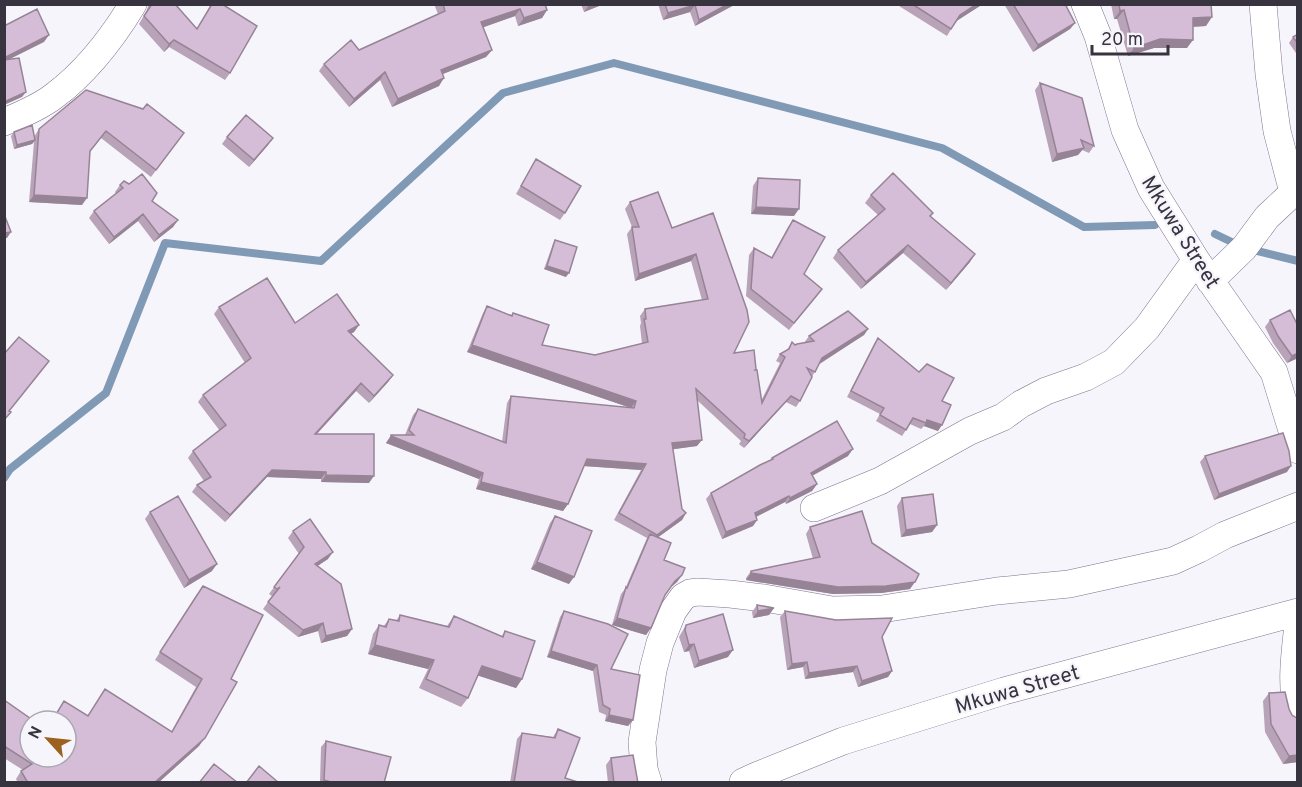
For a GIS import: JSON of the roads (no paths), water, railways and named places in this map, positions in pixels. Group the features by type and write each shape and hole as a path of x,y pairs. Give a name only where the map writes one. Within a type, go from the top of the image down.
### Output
{"street":[{"path":"4,122 53,97 80,74 116,31 133,4"},
{"name":"Mkuwa Street","path":"1085,4 1098,36 1125,130 1150,188 1203,270 1274,372 1298,450"},
{"path":"814,508 880,481 970,431 1003,417 1021,404 1046,391 1104,369 1203,270 1244,248 1267,217 1295,190 1277,130 1263,4"},
{"path":"648,783 644,769 642,742 653,670 660,643 673,611 683,597 690,593 764,598 832,610 882,609 997,591 1069,584 1173,561 1225,535 1298,506"},
{"name":"Mkuwa Street","path":"743,783 843,741 1004,691 1298,612"},
{"path":"1298,625 1294,666 1298,713"}],"waterway":[{"path":"4,478 10,469 106,393 165,243 321,261 503,93 614,63 942,148 1084,227 1155,225"},
{"path":"1215,234 1238,245"},
{"path":"1249,249 1298,261"}]}
